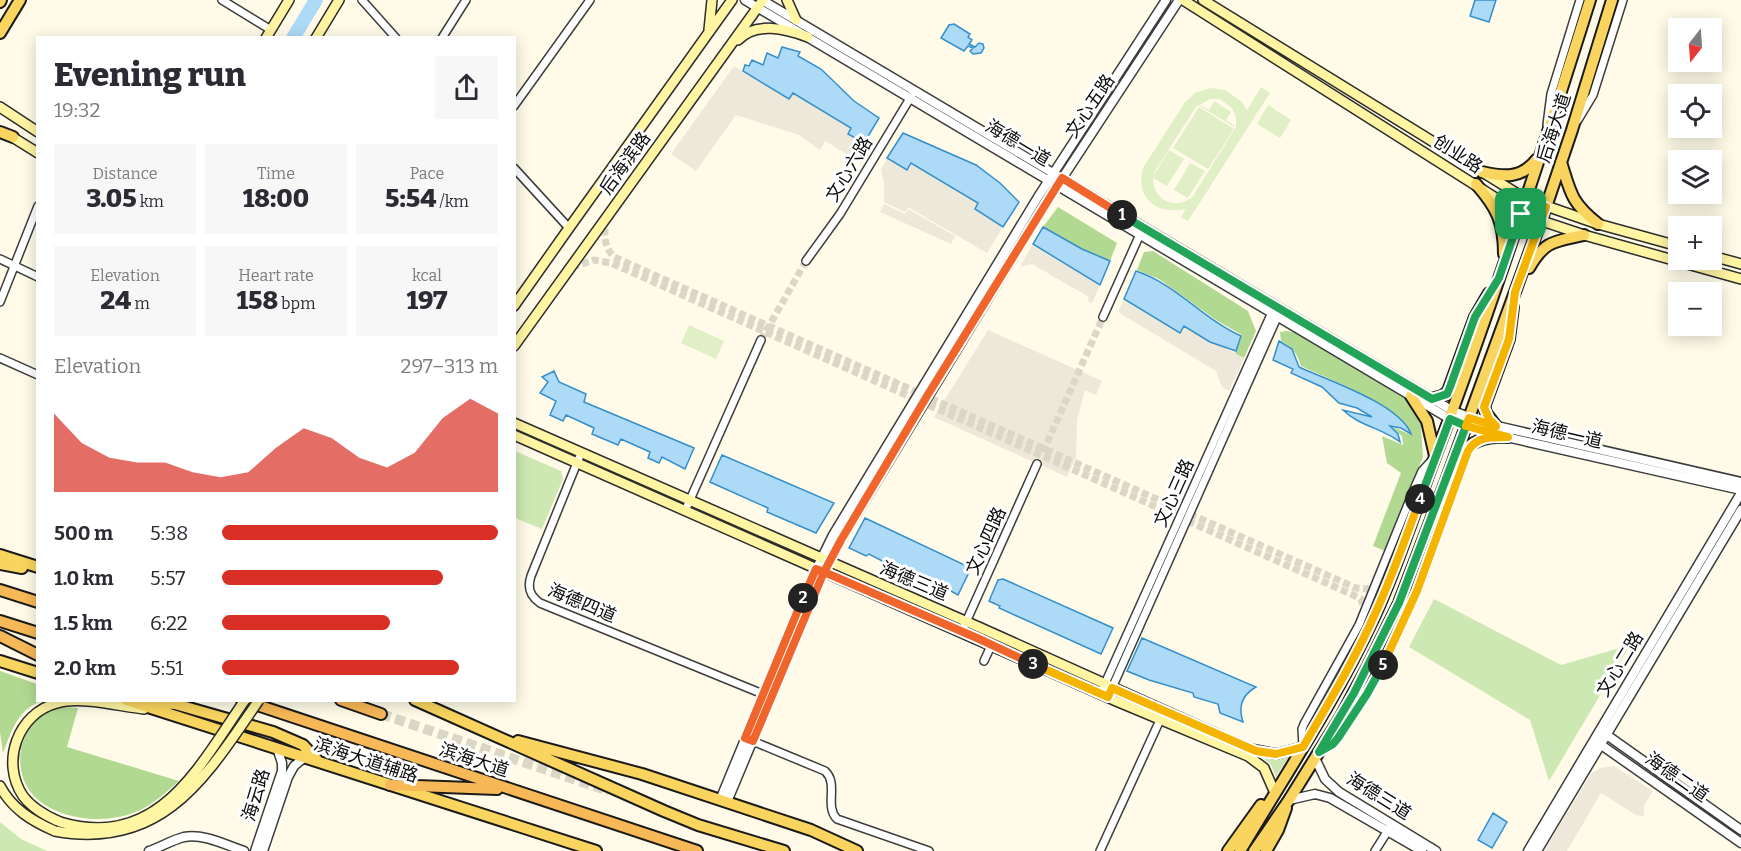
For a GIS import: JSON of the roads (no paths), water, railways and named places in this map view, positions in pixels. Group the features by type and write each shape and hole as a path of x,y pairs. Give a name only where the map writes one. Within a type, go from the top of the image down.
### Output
{"highway":[{"path":"0,590 36,601"},
{"path":"0,621 36,632"},
{"path":"0,636 36,654"},
{"name":"滨海大道","path":"250,702 697,851"},
{"path":"347,702 381,714"},
{"path":"390,784 510,789"}],"main road":[{"path":"0,33 20,0"},
{"path":"268,34 289,0"},
{"path":"317,36 339,0"},
{"path":"709,33 712,20 712,0"},
{"name":"后海滨路","path":"516,303 732,0"},
{"path":"787,0 796,20"},
{"name":"创业路","path":"1181,0 1521,214 1540,222 1741,279"},
{"name":"创业路","path":"1203,0 1526,199 1598,224 1668,243"},
{"name":"后海大道","path":"1254,851 1256,837 1275,793 1339,686 1387,588 1505,262 1590,0"},
{"name":"后海大道","path":"1240,851 1256,837 1289,800 1354,693 1394,613 1447,478 1546,207 1612,0"},
{"name":"后海滨路","path":"516,343 761,2"},
{"path":"726,53 743,36 760,29 782,30 808,37"},
{"path":"0,107 36,131"},
{"path":"0,130 36,152"},
{"path":"1482,172 1501,176 1519,175 1531,167 1542,152"},
{"path":"1561,162 1572,198 1584,213 1598,224"},
{"path":"1476,184 1492,201 1498,213 1504,237 1505,262"},
{"path":"1484,407 1509,339 1515,292 1533,261 1543,248 1555,242 1584,235"},
{"path":"1722,259 1741,264"},
{"path":"1447,394 1475,317 1499,278"},
{"path":"1487,369 1483,395 1484,407 1489,419 1496,426"},
{"path":"1432,399 1447,394 1467,370"},
{"path":"1411,396 1430,426 1435,457"},
{"name":"海德三道","path":"516,423 825,561 1106,691 1160,720 1256,761 1269,776 1275,793"},
{"name":"海德三道","path":"516,436 820,571 964,626 991,646 1256,751 1276,754 1303,747"},
{"path":"1447,478 1459,455 1472,444 1492,437 1508,437"},
{"path":"0,555 36,568"},
{"path":"0,564 36,569"},
{"path":"0,661 36,672"},
{"path":"61,702 47,706 26,722 17,737 12,761 15,780 29,803 58,827 92,829 116,828 138,822 158,811 184,786 243,702"},
{"path":"90,702 157,711"},
{"name":"滨海大道辅路","path":"130,702 596,851"},
{"path":"143,702 175,704 273,732 303,745 320,762"},
{"path":"0,786 11,803 29,818 58,827 79,837 105,839 132,835 164,819 183,804 258,702"},
{"name":"滨海大道","path":"420,702 664,812 698,825 784,851"},
{"path":"497,736 642,774 811,830 857,851"},
{"path":"1228,851 1257,809 1275,793"},
{"path":"1266,851 1281,824 1289,800"}],"street":[{"path":"222,0 268,34"},
{"path":"362,0 394,36"},
{"path":"443,36 466,0"},
{"path":"516,103 590,0"},
{"name":"海德一道","path":"745,0 761,2 796,20 912,94 1059,182 1432,399 1451,415"},
{"name":"文心五路","path":"825,561 833,535 920,389 1051,177 1166,0"},
{"name":"文心五路","path":"749,740 763,694 825,561 1059,182 1181,0"},
{"path":"1546,139 1551,94 1580,0"},
{"path":"1572,130 1593,95 1623,0"},
{"name":"海德一道","path":"761,2 808,37 912,94"},
{"name":"文心六路","path":"806,261 840,214 912,94"},
{"path":"516,170 569,228"},
{"path":"0,302 36,211"},
{"path":"1103,317 1142,231"},
{"path":"0,259 36,276"},
{"name":"海德一道","path":"1276,310 1411,396 1467,422 1508,437 1741,492"},
{"name":"文心三路","path":"1106,691 1276,310"},
{"path":"685,511 761,340"},
{"path":"0,358 36,374"},
{"name":"海德一道","path":"1467,422 1496,426 1741,482"},
{"path":"1317,755 1338,738 1380,670 1417,591 1465,456 1472,444"},
{"name":"海德四道","path":"582,453 531,576 529,590 535,600 763,694"},
{"name":"文心四路","path":"964,626 1037,464"},
{"name":"文心二路","path":"1603,733 1741,492"},
{"name":"文心二路","path":"1528,851 1741,510"},
{"name":"文心五路","path":"724,801 820,571"},
{"path":"984,661 991,646"},
{"path":"1100,851 1160,720"},
{"name":"海德二道","path":"1603,733 1741,830"},
{"path":"749,740 825,771 831,778 832,812 837,819 929,851"},
{"name":"文心二路","path":"1537,851 1597,742"},
{"name":"海德二道","path":"1597,742 1741,843"},
{"name":"海云路","path":"255,851 282,771 277,748"},
{"name":"海德三道","path":"1317,755 1322,773 1334,788 1422,851"},
{"name":"海云路","path":"263,851 288,777 294,766 305,757"},
{"name":"海德三道","path":"1289,800 1321,795 1436,851"},
{"path":"1375,851 1390,827"},
{"path":"149,851 180,838 191,837 202,838 244,851"}],"water":[{"path":"1475,0 1496,0 1489,22 1470,16"},
{"path":"954,24 970,34 968,37 972,40 969,44 975,47 979,43 983,44 984,48 981,53 973,54 970,51 973,48 968,46 964,51 941,38 949,25"},
{"path":"782,47 800,52 798,56 821,69 854,101 879,118 864,143 848,134 851,128 793,93 789,99 743,71 745,65 749,66 752,60 763,65 767,53 778,58"},
{"path":"903,133 976,165 1000,183 1019,202 1003,227 975,209 978,203 911,163 907,170 887,158"},
{"path":"1043,227 1082,249 1110,261 1100,285 1033,244"},
{"path":"1136,271 1164,284 1227,329 1241,336 1236,351 1210,342 1184,326 1180,333 1124,299"},
{"path":"1279,341 1292,349 1299,367 1378,403 1404,423 1411,434 1401,428 1390,426 1398,434 1400,442 1349,415 1343,410 1372,417 1357,408 1339,403 1322,387 1291,373 1293,369 1273,360"},
{"path":"554,371 559,382 586,394 584,402 694,448 685,469 662,457 659,463 648,458 650,452 621,439 618,445 592,434 594,428 566,415 563,421 550,415 556,401 540,393 548,382 542,377"},
{"path":"722,455 834,503 816,533 767,512 768,508 710,482"},
{"path":"865,518 971,568 958,595 942,586 941,582 912,571 907,574 869,554 866,556 849,548"},
{"path":"1003,579 1113,628 1101,654 999,608 1000,606 989,601 998,580"},
{"path":"1142,638 1256,687 1247,694 1242,702 1243,722 1220,713 1218,704 1194,697 1193,693 1127,671"},
{"path":"1493,813 1507,822 1492,848 1478,840"}],"waterway":[{"path":"294,36 316,0"}],"tunnel":[{"path":"606,218 606,244 614,257 1356,588 1367,589 1377,584"},
{"path":"572,267 594,260 611,263 1353,595 1361,599 1365,613"},
{"path":"761,340 806,261"},
{"path":"1043,452 1103,317"},
{"path":"381,714 609,791"}]}
